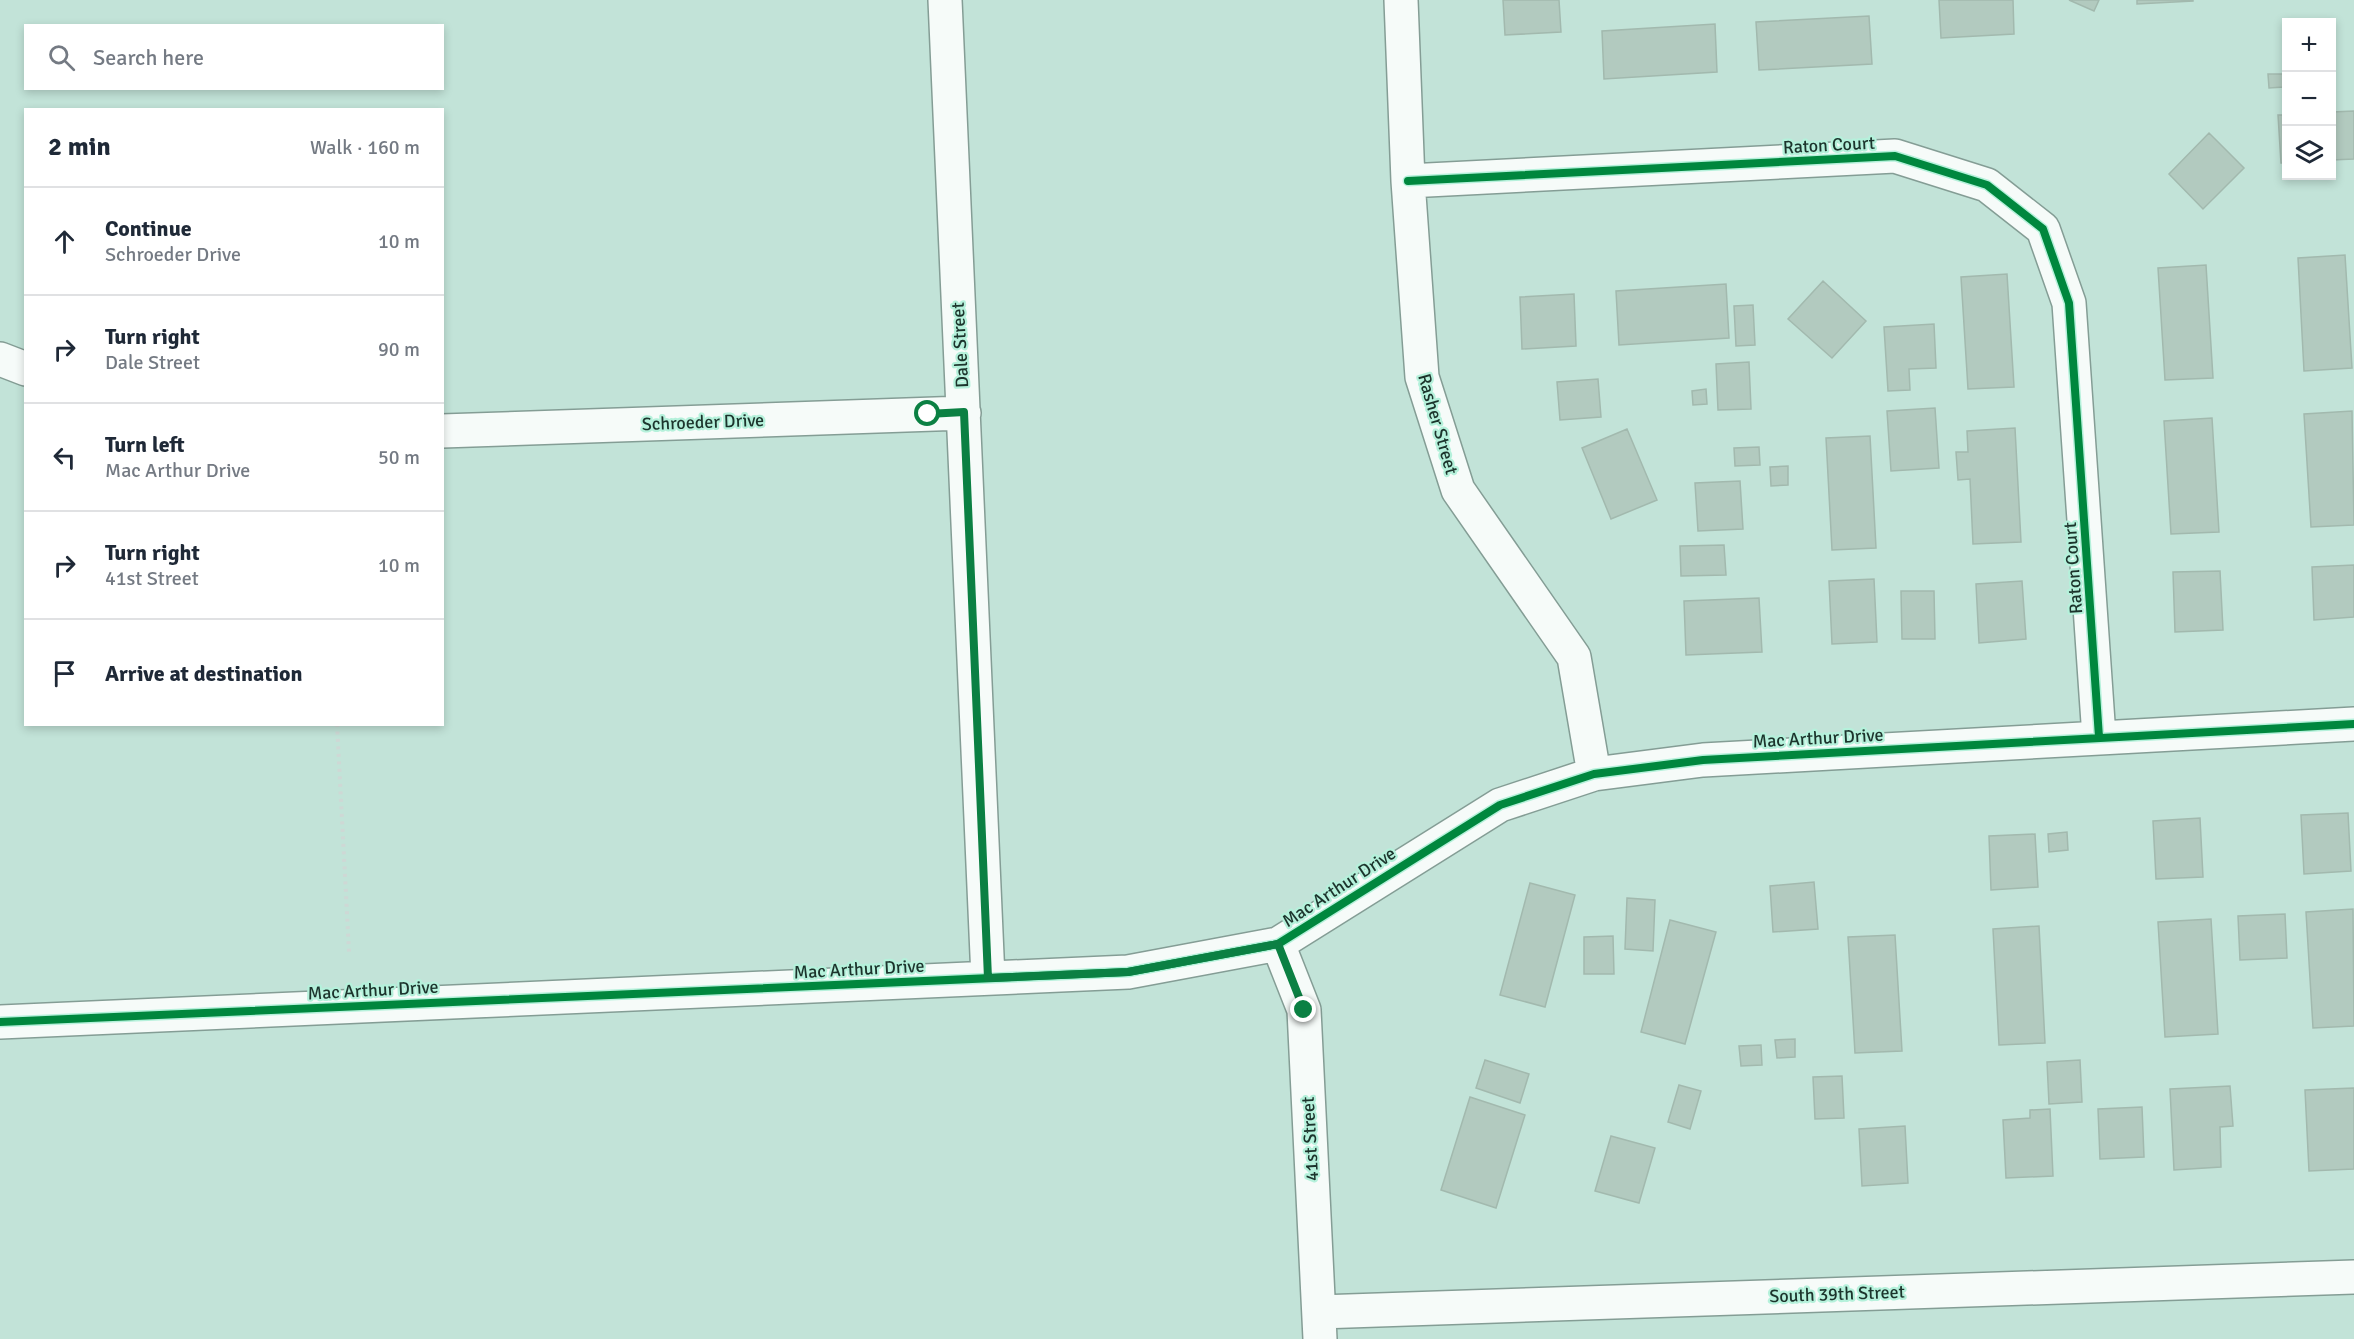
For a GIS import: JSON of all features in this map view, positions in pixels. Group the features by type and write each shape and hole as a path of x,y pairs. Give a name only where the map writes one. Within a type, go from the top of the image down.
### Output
{"street":[{"name":"Dale Street","path":"945,0 988,978"},
{"name":"Rasher Street","path":"1401,0 1408,181 1422,377 1458,490 1574,657 1594,774"},
{"name":"Raton Court","path":"1408,181 1896,156 1987,185 2043,230 2070,303 2099,737"},
{"path":"0,359 24,368"},
{"name":"Schroeder Drive","path":"444,431 964,412"},
{"name":"Mac Arthur Drive","path":"0,1022 1128,972 1278,944 1500,805 1594,774 1703,760 2354,724"},
{"name":"41st Street","path":"1278,944 1304,1010 1320,1325"},
{"name":"South 39th Street","path":"1320,1325 2354,1277"}],"path":[{"path":"337,726 349,952"}],"building":[{"path":"1503,0 1559,0 1561,32 1505,35"},
{"path":"1939,0 2013,0 2014,34 1941,38"},
{"path":"2069,0 2099,0 2094,11"},
{"path":"2137,0 2193,0 2193,1 2137,4"},
{"path":"1869,16 1872,64 1759,70 1756,22"},
{"path":"1715,24 1717,72 1604,79 1602,31"},
{"path":"2268,74 2282,74 2282,87 2269,88"},
{"path":"2354,111 2354,159 2336,160 2336,112"},
{"path":"2278,115 2282,115 2281,163"},
{"path":"2209,133 2244,168 2203,209 2169,174"},
{"path":"2345,255 2352,368 2304,371 2298,258"},
{"path":"2206,265 2213,378 2165,380 2158,268"},
{"path":"2007,274 2014,387 1968,389 1961,277"},
{"path":"1823,281 1866,321 1832,358 1788,319"},
{"path":"1726,284 1729,338 1619,345 1616,291"},
{"path":"1574,294 1576,346 1522,349 1520,297"},
{"path":"1753,305 1755,345 1736,346 1734,306"},
{"path":"1934,324 1936,368 1909,369 1910,390 1888,391 1884,327"},
{"path":"1749,362 1751,409 1718,410 1716,364"},
{"path":"1598,379 1601,417 1560,420 1557,382"},
{"path":"1706,389 1707,404 1693,405 1692,391"},
{"path":"1935,408 1939,468 1891,471 1887,411"},
{"path":"2352,411 2354,525 2311,527 2304,414"},
{"path":"2212,418 2219,532 2171,534 2164,421"},
{"path":"2015,428 2021,542 1973,544 1970,479 1958,480 1956,452 1968,452 1967,431"},
{"path":"1627,429 1657,500 1611,519 1582,448"},
{"path":"1870,436 1876,548 1832,550 1826,438"},
{"path":"1759,447 1760,465 1735,466 1734,448"},
{"path":"1788,466 1788,485 1771,486 1770,467"},
{"path":"1740,481 1743,529 1698,531 1695,483"},
{"path":"1724,545 1726,575 1681,576 1680,546"},
{"path":"2354,565 2354,617 2314,620 2312,567"},
{"path":"2220,571 2223,630 2175,632 2173,572"},
{"path":"1874,579 1877,642 1832,644 1829,581"},
{"path":"2022,581 2026,639 1979,643 1976,584"},
{"path":"1901,591 1934,591 1935,639 1902,639"},
{"path":"1759,598 1762,652 1686,655 1684,601"},
{"path":"2348,813 2351,871 2304,874 2301,815"},
{"path":"2200,818 2203,877 2156,879 2153,821"},
{"path":"2067,832 2068,850 2049,852 2048,834"},
{"path":"2035,834 2038,887 1991,890 1989,836"},
{"path":"1814,882 1818,929 1773,932 1770,886"},
{"path":"1530,883 1575,895 1545,1007 1500,995"},
{"path":"1627,898 1655,900 1653,951 1625,949"},
{"path":"2353,909 2354,1026 2313,1028 2306,912"},
{"path":"2285,914 2287,958 2240,960 2238,916"},
{"path":"2211,919 2218,1034 2165,1037 2158,922"},
{"path":"1670,920 1716,932 1685,1044 1641,1032"},
{"path":"2039,926 2045,1043 1999,1045 1993,929"},
{"path":"1895,935 1902,1051 1855,1053 1848,937"},
{"path":"1613,936 1614,974 1584,974 1584,937"},
{"path":"1795,1039 1795,1057 1777,1058 1775,1040"},
{"path":"1761,1045 1762,1065 1741,1066 1739,1046"},
{"path":"1485,1060 1529,1074 1520,1103 1476,1088"},
{"path":"2080,1060 2082,1102 2049,1104 2047,1062"},
{"path":"1842,1076 1844,1118 1815,1119 1813,1077"},
{"path":"1679,1085 1701,1091 1690,1129 1668,1122"},
{"path":"2230,1086 2233,1126 2220,1127 2221,1167 2174,1170 2170,1089"},
{"path":"2354,1088 2354,1169 2309,1171 2305,1090"},
{"path":"1470,1097 1525,1115 1496,1208 1441,1190"},
{"path":"2142,1107 2144,1157 2100,1159 2098,1109"},
{"path":"2050,1109 2053,1176 2006,1178 2003,1120 2030,1118 2030,1110"},
{"path":"1905,1126 1908,1183 1862,1186 1859,1129"},
{"path":"1611,1136 1655,1148 1639,1203 1595,1191"}],"cycle path":[{"path":"1408,181 1895,156 1987,185 2043,229 2069,303 2099,737"},
{"path":"0,1022 1128,972 1278,944 1500,805 1594,774 1703,760 2354,724"}],"route":[{"path":"928,414 964,412 988,978 1128,972 1278,944 1304,1010"}]}
